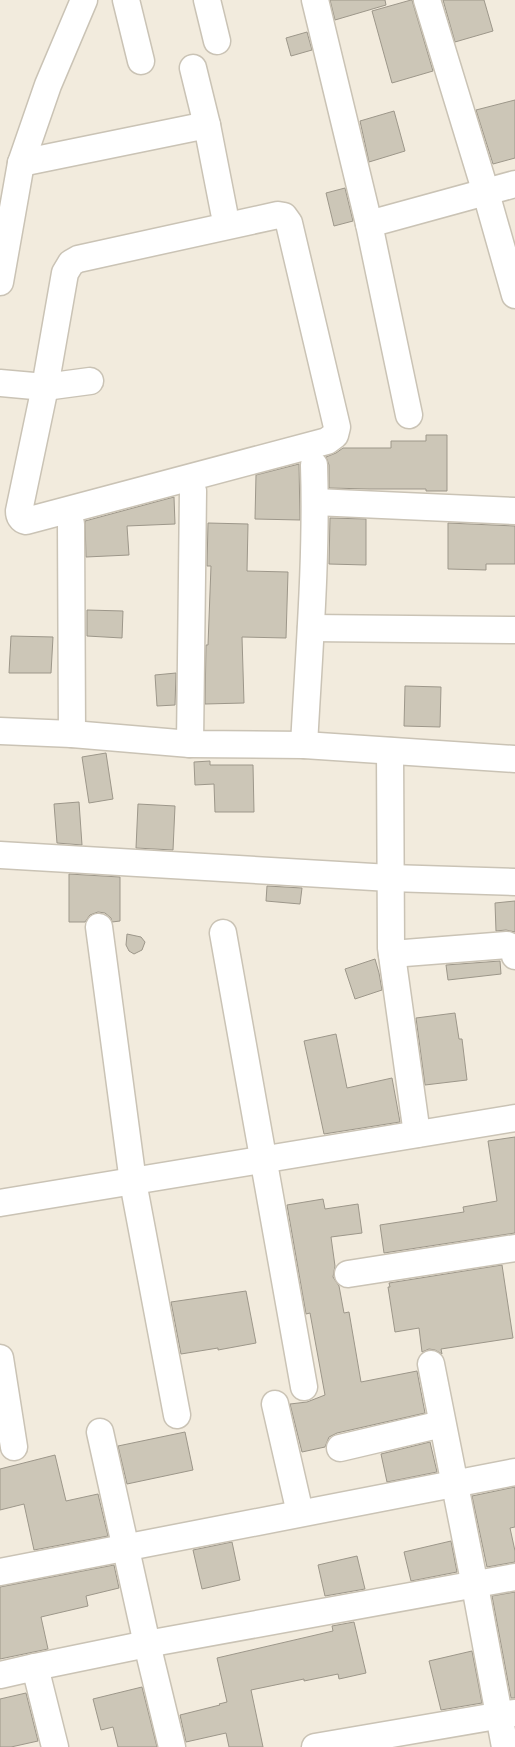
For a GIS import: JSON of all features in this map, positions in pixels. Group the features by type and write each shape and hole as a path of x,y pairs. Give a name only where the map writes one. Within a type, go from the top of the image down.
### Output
{"street":[{"path":"0,282 21,163 48,85 84,0"},
{"path":"126,0 141,61"},
{"path":"207,0 217,41"},
{"path":"316,0 369,224 409,414"},
{"path":"427,0 515,295"},
{"path":"193,68 207,125 224,212"},
{"path":"21,163 207,125"},
{"path":"369,224 515,184"},
{"path":"278,215 284,216 289,223 336,427 335,435 327,441 23,520 10,512 45,387 65,272 71,263 78,259 278,215"},
{"path":"0,383 45,387 90,381"},
{"path":"304,745 311,628 315,502 314,465"},
{"path":"190,744 193,491"},
{"path":"315,502 515,511"},
{"path":"72,524 72,734"},
{"path":"311,628 515,630"},
{"path":"0,731 72,734 190,744 304,745 515,759"},
{"path":"390,751 392,954 417,1134"},
{"path":"0,855 390,878 515,882"},
{"path":"99,927 133,1182 177,1415"},
{"path":"223,933 304,1387"},
{"path":"392,954 507,945 514,948 515,956"},
{"path":"0,1203 515,1118"},
{"path":"348,1274 515,1248"},
{"path":"0,1358 14,1446"},
{"path":"431,1364 475,1586 507,1714 505,1747"},
{"path":"275,1404 300,1513"},
{"path":"340,1448 442,1424"},
{"path":"100,1432 172,1747"},
{"path":"0,1572 515,1472"},
{"path":"0,1675 147,1644 475,1586 515,1577"},
{"path":"35,1668 55,1747"},
{"path":"315,1747 507,1714"}],"building":[{"path":"330,0 385,0 386,5 335,20"},
{"path":"412,0 433,71 392,83 372,11"},
{"path":"443,0 484,0 493,31 455,42"},
{"path":"307,32 312,50 291,56 286,38"},
{"path":"515,100 515,158 493,164 476,110"},
{"path":"394,111 405,151 369,162 360,121"},
{"path":"345,188 353,221 334,226 326,193"},
{"path":"426,435 447,435 447,491 329,488 329,465 326,457 343,448 391,448 391,441 426,441"},
{"path":"299,464 300,520 255,519 256,475"},
{"path":"174,497 175,524 127,526 129,555 86,557 85,521"},
{"path":"330,518 366,519 366,565 329,564"},
{"path":"208,523 248,524 247,571 288,572 286,638 242,637 244,703 205,704 206,645 208,645 211,566 207,566"},
{"path":"448,523 515,526 515,564 486,564 486,570 448,569"},
{"path":"87,610 123,611 122,638 87,636"},
{"path":"11,636 53,637 51,673 9,673"},
{"path":"176,673 175,705 157,706 155,675"},
{"path":"405,686 441,687 440,727 404,726"},
{"path":"106,753 113,799 89,803 82,757"},
{"path":"210,761 210,765 253,765 254,812 215,812 214,784 195,785 194,762"},
{"path":"79,802 82,845 57,843 54,804"},
{"path":"138,804 175,806 173,850 136,848"},
{"path":"69,874 120,877 120,921 112,922 111,918 105,913 98,912 90,915 85,922 69,922"},
{"path":"267,886 302,888 300,904 266,901"},
{"path":"515,901 515,932 506,930 496,931 495,903"},
{"path":"127,934 141,937 145,942 142,950 134,954 129,951 126,945"},
{"path":"375,959 382,990 355,999 345,969"},
{"path":"500,961 501,974 448,980 446,965"},
{"path":"455,1013 459,1039 462,1039 467,1080 425,1085 416,1018"},
{"path":"336,1034 347,1088 392,1078 400,1122 324,1134 304,1041"},
{"path":"515,1137 515,1233 384,1253 380,1225 464,1212 463,1207 497,1201 488,1141"},
{"path":"323,1199 325,1209 358,1204 362,1233 331,1237 335,1266 333,1277 339,1286 344,1313 349,1312 361,1382 417,1371 425,1413 337,1433 329,1437 325,1447 302,1452 290,1404 307,1402 325,1395 310,1313 306,1314 287,1205"},
{"path":"502,1265 513,1338 441,1349 442,1354 429,1349 422,1352 419,1328 395,1332 389,1283"},
{"path":"246,1291 256,1343 181,1354 171,1302"},
{"path":"185,1432 193,1470 127,1484 118,1446"},
{"path":"430,1442 437,1472 387,1482 381,1454"},
{"path":"55,1455 66,1501 98,1494 108,1536 34,1550 24,1504 0,1510 0,1469"},
{"path":"515,1487 515,1527 510,1528 515,1551 515,1562 487,1567 472,1496"},
{"path":"451,1541 457,1572 411,1581 404,1552"},
{"path":"232,1542 240,1580 202,1589 193,1550"},
{"path":"357,1556 365,1589 325,1596 318,1565"},
{"path":"114,1565 119,1588 86,1596 88,1606 41,1617 48,1649 0,1659 0,1587"},
{"path":"515,1592 515,1698 511,1698 492,1596"},
{"path":"354,1622 366,1673 339,1679 338,1674 304,1681 304,1679 251,1690 263,1747 229,1747 226,1733 186,1742 180,1715 227,1702 217,1658 333,1631 332,1626"},
{"path":"472,1651 482,1703 441,1710 429,1661"},
{"path":"142,1687 157,1747 118,1747 113,1727 101,1730 93,1699"},
{"path":"26,1693 38,1741 11,1747 0,1747 0,1699"}]}
